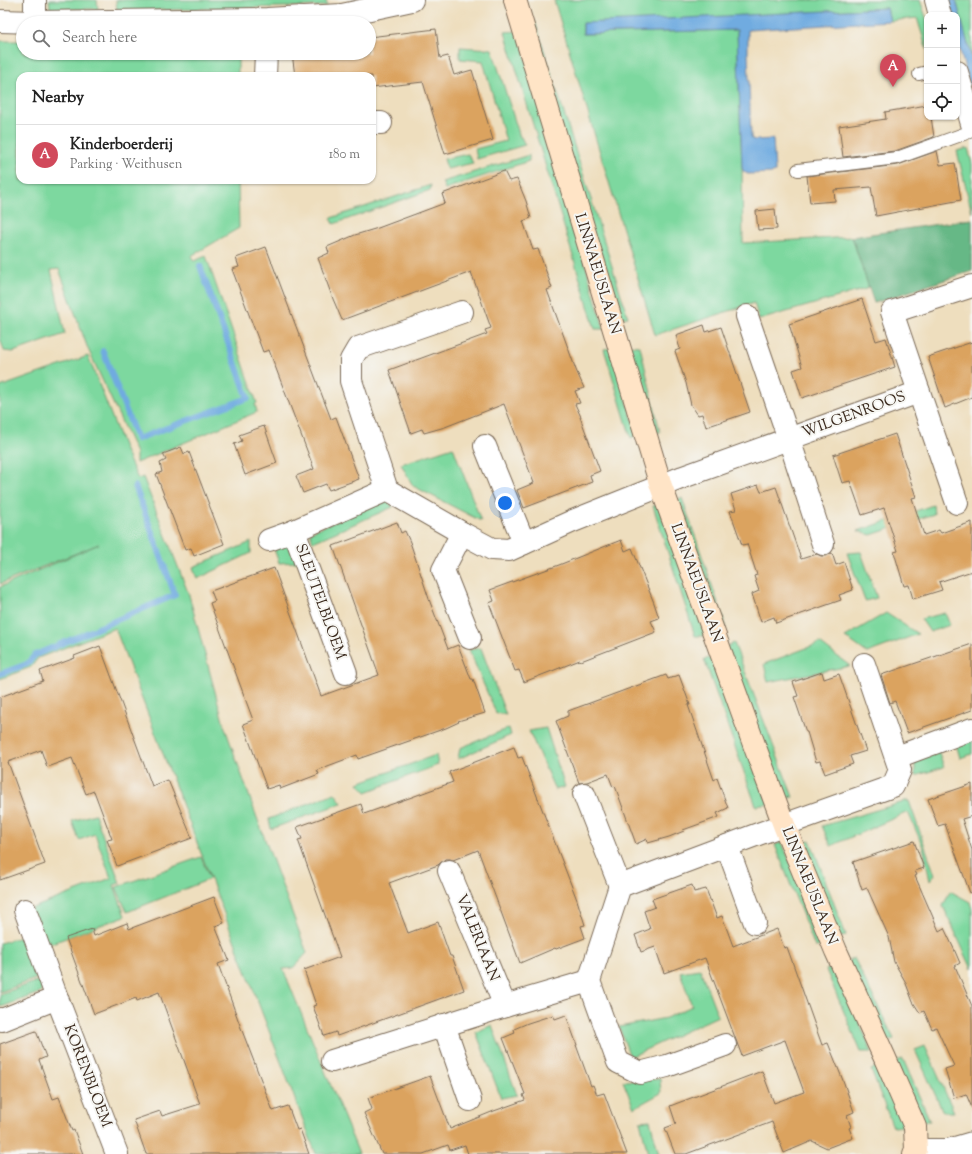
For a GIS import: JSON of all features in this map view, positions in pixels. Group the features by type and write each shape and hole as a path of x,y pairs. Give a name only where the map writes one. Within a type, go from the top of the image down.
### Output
{"street":[{"path":"35,0 35,16"},
{"path":"296,16 342,8 412,0"},
{"name":"LINNAEUSLAAN","path":"514,0 661,486 784,825 836,951 915,1127 915,1152"},
{"path":"936,0 939,12"},
{"path":"0,21 16,21"},
{"path":"265,72 266,60"},
{"path":"960,82 972,124"},
{"name":"WILGENROOS","path":"957,503 892,312 972,286"},
{"path":"462,312 358,348 351,360 351,381 353,389 387,490 492,549 509,550 573,521 661,486"},
{"name":"WILGENROOS","path":"747,316 789,438 823,544"},
{"name":"WILGENROOS","path":"661,486 918,392"},
{"path":"485,446 524,543"},
{"name":"SLEUTELBLOEM","path":"269,540 294,531 387,490"},
{"name":"SLEUTELBLOEM","path":"294,531 346,673"},
{"path":"462,533 443,570 470,638"},
{"path":"620,886 893,786 900,770 897,757 864,664"},
{"path":"897,757 972,730"},
{"path":"584,794 620,886 588,981 618,1062 640,1074 725,1045"},
{"path":"727,846 755,923"},
{"name":"VALERIAAN","path":"449,871 505,1006"},
{"name":"KORENBLOEM","path":"25,910 116,1154"},
{"path":"332,1061 588,981"},
{"path":"0,1019 2,1020 57,998"},
{"path":"444,1025 470,1100"},
{"path":"915,1152 948,1150 972,1142"}],"lane":[{"path":"798,170 897,158 972,131"}],"green space":[{"path":"49,0 97,0 98,9 50,9"},
{"path":"116,0 326,0 327,6 117,11"},
{"path":"554,0 920,0 924,12 924,40 917,18 890,21 887,8 583,24 583,34 737,30 743,243 852,237 869,288 759,320 754,303 655,335"},
{"path":"956,0 972,0 972,60 960,12"},
{"path":"535,21 628,317 616,319 529,23"},
{"path":"518,31 604,329 595,329 505,32"},
{"path":"0,41 16,41 16,60 238,60 238,72 16,72 16,184 238,184 239,228 191,256 194,261 206,256 257,403 255,404 257,412 136,463 136,453 88,349 59,269 51,270 65,334 13,352 4,351 0,338"},
{"path":"460,47 492,49 520,137 525,145 477,159 475,149 506,141 483,61 460,59"},
{"path":"968,148 972,164 972,213 957,151"},
{"path":"468,154 473,163 447,169 444,159"},
{"path":"529,155 529,161 445,189 442,182"},
{"path":"431,185 430,190 334,224 331,218"},
{"path":"972,219 972,271 874,303 852,237"},
{"path":"627,345 640,346 660,432 652,435"},
{"path":"612,348 637,435 631,438 604,349"},
{"path":"88,356 126,453 138,479 143,477 189,595 224,725 307,953 293,968 283,969 359,1154 316,1154 115,628 38,658 31,667 0,679 0,587 99,544 0,584 0,387"},
{"path":"453,447 481,521 413,486 401,464"},
{"path":"682,498 726,626 721,628 676,502"},
{"path":"387,500 393,507 313,542 310,532"},
{"path":"658,505 706,636 695,636 653,506"},
{"path":"933,505 934,514 871,535 858,531"},
{"path":"288,541 297,562 279,563 274,549"},
{"path":"251,542 251,553 197,579 193,567"},
{"path":"861,552 877,598 865,601 847,553"},
{"path":"886,613 918,634 867,653 845,637"},
{"path":"945,613 950,625 930,632 921,619"},
{"path":"734,643 793,797 778,800 725,647"},
{"path":"820,643 850,666 768,682 764,664"},
{"path":"481,648 506,715 496,713 469,650"},
{"path":"712,658 769,804 756,806 704,659"},
{"path":"509,728 511,735 458,759 460,748"},
{"path":"546,728 565,787 555,790 529,731"},
{"path":"972,738 972,754 960,758 956,744"},
{"path":"938,750 944,767 915,776 915,762"},
{"path":"436,755 438,765 366,792 358,783"},
{"path":"335,793 342,803 271,829 269,819"},
{"path":"904,801 909,801 935,875 930,881 923,847 908,812 831,846 822,826"},
{"path":"95,814 120,883 114,885 125,916 47,945 30,909 111,878 95,834 79,840 72,821"},
{"path":"810,840 846,935 839,938 801,844"},
{"path":"782,842 824,946 815,947 775,845"},
{"path":"201,857 210,879 127,912 116,887"},
{"path":"950,891 970,902 972,910 972,969 943,906"},
{"path":"24,936 40,977 0,992 0,943"},
{"path":"854,958 894,1039 886,1042 848,961"},
{"path":"835,965 872,1052 861,1052 826,970"},
{"path":"700,969 718,1016 630,1057 619,1027 666,1018 692,1006 680,972"},
{"path":"41,980 42,987 39,993 0,1007 0,994"},
{"path":"492,1025 517,1095 501,1098 476,1032"},
{"path":"925,1046 954,1112 943,1112 915,1050"},
{"path":"903,1059 930,1121 924,1121 895,1061"},
{"path":"881,1066 905,1126 893,1127 871,1070"},
{"path":"660,1079 661,1093 634,1108 623,1081"},
{"path":"650,1120 659,1154 648,1154 640,1121"}],"water":[{"path":"947,0 956,0 959,12 950,12"},
{"path":"887,8 890,21 748,30 751,136 752,139 755,140 773,139 775,172 773,173 748,174 744,172 742,168 737,30 583,34 583,23"},
{"path":"960,15 972,59 972,95 960,50"}],"building":[{"path":"436,29 440,58 448,56 454,75 472,70 493,140 445,154 423,82 376,88 376,72 294,72 293,60 376,60 376,36"},
{"path":"924,106 924,120 931,120 934,137 895,151 843,157 839,126 886,119 885,112"},
{"path":"937,151 940,165 955,163 961,200 876,216 871,187 834,190 835,201 810,203 807,176 898,165"},
{"path":"504,171 509,181 517,179 526,201 531,218 523,221 533,250 538,249 552,288 547,290 584,388 575,391 580,403 575,404 600,471 590,475 592,482 524,508 517,490 534,483 504,404 445,427 424,433 422,429 411,433 389,370 487,334 485,330 491,328 471,272 342,320 318,258 329,253 327,247 355,235 445,203 442,194"},
{"path":"775,209 777,229 758,230 756,211"},
{"path":"266,247 331,419 336,417 359,479 329,490 326,484 303,493 296,476 314,469 269,350 263,352 232,269 239,267 236,258"},
{"path":"862,299 876,341 886,338 895,367 802,398 793,370 802,367 789,324"},
{"path":"704,325 706,332 721,327 750,412 706,427 702,414 698,415 691,405 686,383 675,351 680,349 676,335"},
{"path":"972,342 972,397 945,408 928,357"},
{"path":"264,426 277,463 245,475 234,444 242,441 239,435"},
{"path":"895,434 916,497 912,498 924,535 939,530 941,533 972,522 972,571 939,582 942,590 913,599 909,585 904,586 894,552 898,551 884,508 862,515 850,481 842,483 833,455"},
{"path":"181,447 184,454 189,452 224,544 194,556 191,548 185,550 156,474 162,472 160,463 166,460 163,454"},
{"path":"758,485 761,492 776,487 801,559 817,554 826,556 832,553 836,565 844,562 853,590 839,595 841,600 776,623 774,617 761,622 752,594 759,591 754,576 757,575 747,544 742,545 730,511 736,510 731,494"},
{"path":"397,522 401,533 405,531 410,542 430,602 448,649 458,645 471,679 473,679 485,713 458,721 459,722 446,728 358,759 357,755 317,770 319,774 280,789 279,785 267,789 243,724 253,720 210,603 215,601 211,591 274,568 321,696 379,675 333,546"},
{"path":"621,540 625,551 632,548 654,603 659,618 651,621 656,632 524,682 519,670 515,671 489,603 494,601 490,590 559,565"},
{"path":"972,644 972,710 907,733 895,701 890,703 881,675"},
{"path":"100,646 152,786 168,780 192,838 117,866 107,840 112,839 94,791 86,794 72,758 47,767 41,750 8,762 45,864 0,880 0,697 43,681 40,671 75,658 74,656"},
{"path":"822,672 824,679 839,674 866,751 850,756 853,764 825,774 820,761 816,762 794,697 798,696 793,682"},
{"path":"666,675 668,679 679,675 714,780 717,778 728,808 717,813 719,817 683,830 684,831 669,837 648,843 647,839 636,844 615,786 613,787 608,774 587,782 579,783 556,721 568,716 568,711"},
{"path":"514,747 518,758 522,757 577,900 585,925 581,926 585,938 556,949 555,948 520,963 478,850 453,860 445,859 438,865 389,883 408,933 438,922 464,990 337,1036 336,1032 324,1036 313,1006 316,1005 304,970 340,957 298,840 302,839 297,827 361,804 364,814 453,782 449,772"},
{"path":"972,784 972,816 962,819 972,850 972,892 970,893 945,824 938,826 928,799"},
{"path":"914,841 924,868 915,871 917,875 915,876 939,931 944,928 954,949 960,963 955,966 972,1006 972,1108 966,1094 954,1098 945,1069 954,1066 936,1027 932,1029 924,1011 920,1013 913,1002 905,981 894,962 889,937 867,888 862,890 853,862"},
{"path":"692,885 694,892 706,889 717,918 722,916 733,946 777,929 784,948 787,947 822,1045 828,1043 844,1083 854,1112 847,1115 851,1127 849,1128 853,1138 827,1148 812,1141 784,1153 772,1122 686,1154 675,1154 665,1128 676,1124 670,1106 762,1071 774,1103 804,1092 785,1040 742,1056 705,958 664,973 655,947 641,952 635,935 650,929 644,911 655,907 652,899"},
{"path":"214,897 224,923 215,926 229,960 218,964 241,1028 273,1111 288,1106 297,1130 300,1129 309,1154 146,1154 134,1120 160,1111 162,1116 200,1104 159,992 137,1001 136,998 94,1014 66,938 92,929 94,936 127,923 129,929"},
{"path":"553,1015 555,1019 566,1015 591,1086 593,1085 597,1095 604,1093 627,1154 468,1154 465,1145 450,1150 448,1145 423,1154 382,1154 364,1113 372,1109 368,1098 430,1076 450,1129 525,1100 523,1095 525,1094 503,1038 515,1033 514,1029"},
{"path":"36,1031 46,1057 39,1060 53,1099 59,1097 72,1131 74,1130 83,1154 0,1154 0,1044"}],"waterway":[{"path":"103,351 137,439 248,398 200,266"},
{"path":"0,674 27,664 35,655 175,595 135,486"}],"place":[{"name":"Kinderboerderij","path":"893,87"}]}
